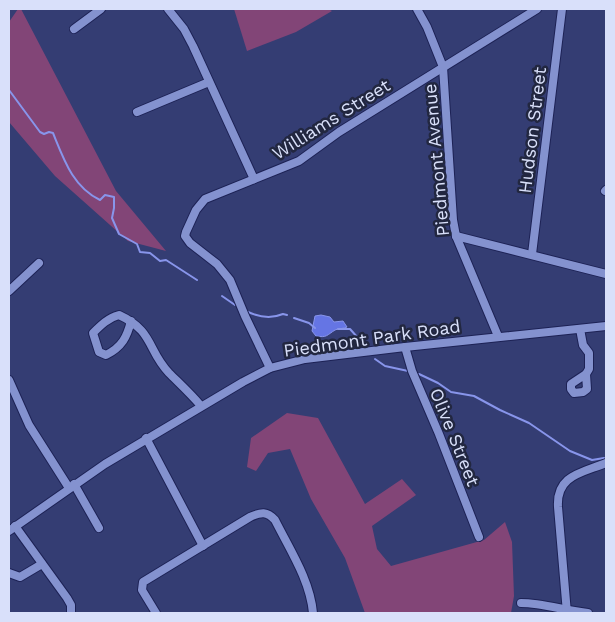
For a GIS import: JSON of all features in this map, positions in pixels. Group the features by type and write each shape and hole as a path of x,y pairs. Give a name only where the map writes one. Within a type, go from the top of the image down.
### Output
{"street":[{"path":"74,29 101,9"},
{"path":"168,9 184,29 254,179"},
{"name":"Piedmont Avenue","path":"417,9 435,45 443,67 453,220 456,236 498,336"},
{"name":"Williams Street","path":"270,368 244,316 230,280 217,264 188,241 185,234 196,210 206,199 299,160 339,132 536,9"},
{"name":"Hudson Street","path":"532,254 562,9"},
{"path":"136,112 209,82"},
{"path":"456,236 606,274"},
{"path":"9,291 39,263"},
{"path":"131,321 123,344 106,355 99,352 94,341 94,333 103,323 112,317 120,315 131,321 139,327 168,372 190,392 201,406"},
{"name":"Piedmont Park Road","path":"12,528 146,438 270,368 304,359 498,336 606,326"},
{"path":"580,329 583,345 588,353 589,369 586,374"},
{"name":"Olive Street","path":"404,347 412,372 439,434 479,537"},
{"path":"9,380 29,425 99,528"},
{"path":"146,438 203,546"},
{"path":"567,612 558,492 562,485 573,476 606,463"},
{"path":"156,613 142,590 143,582 250,517 262,512 275,520 308,586 313,613"},
{"path":"12,528 67,598 71,605 71,613"},
{"path":"9,573 20,577 42,564"},
{"path":"521,603 532,603 567,612 588,613"}],"shaded area":[{"path":"18,9 21,9 116,191 166,251 128,241 55,176 9,122 9,22"},
{"path":"234,9 328,9 332,11 296,32 247,51"},
{"path":"287,413 318,418 365,504 402,479 416,495 372,526 377,549 391,566 484,540 505,522 512,542 514,596 511,613 365,613 345,558 311,499 290,449 268,453 256,471 247,467 251,438"}],"water":[{"path":"315,316 330,317 334,322 343,321 347,327 335,330 325,336 316,336 312,331"}],"waterway":[{"path":"9,90 40,132 44,134 53,133 70,172 83,188 100,200 105,195 114,197 112,218 119,234 137,244 140,252 150,253 160,261 166,260 197,280"},
{"path":"222,296 235,305"},
{"path":"246,311 264,317 287,315"},
{"path":"294,318 309,323 315,328"},
{"path":"338,329 350,329 367,348"},
{"path":"375,359 385,366 408,371"},
{"path":"419,374 451,392 474,396 529,423 570,451 592,460 604,458"}]}
